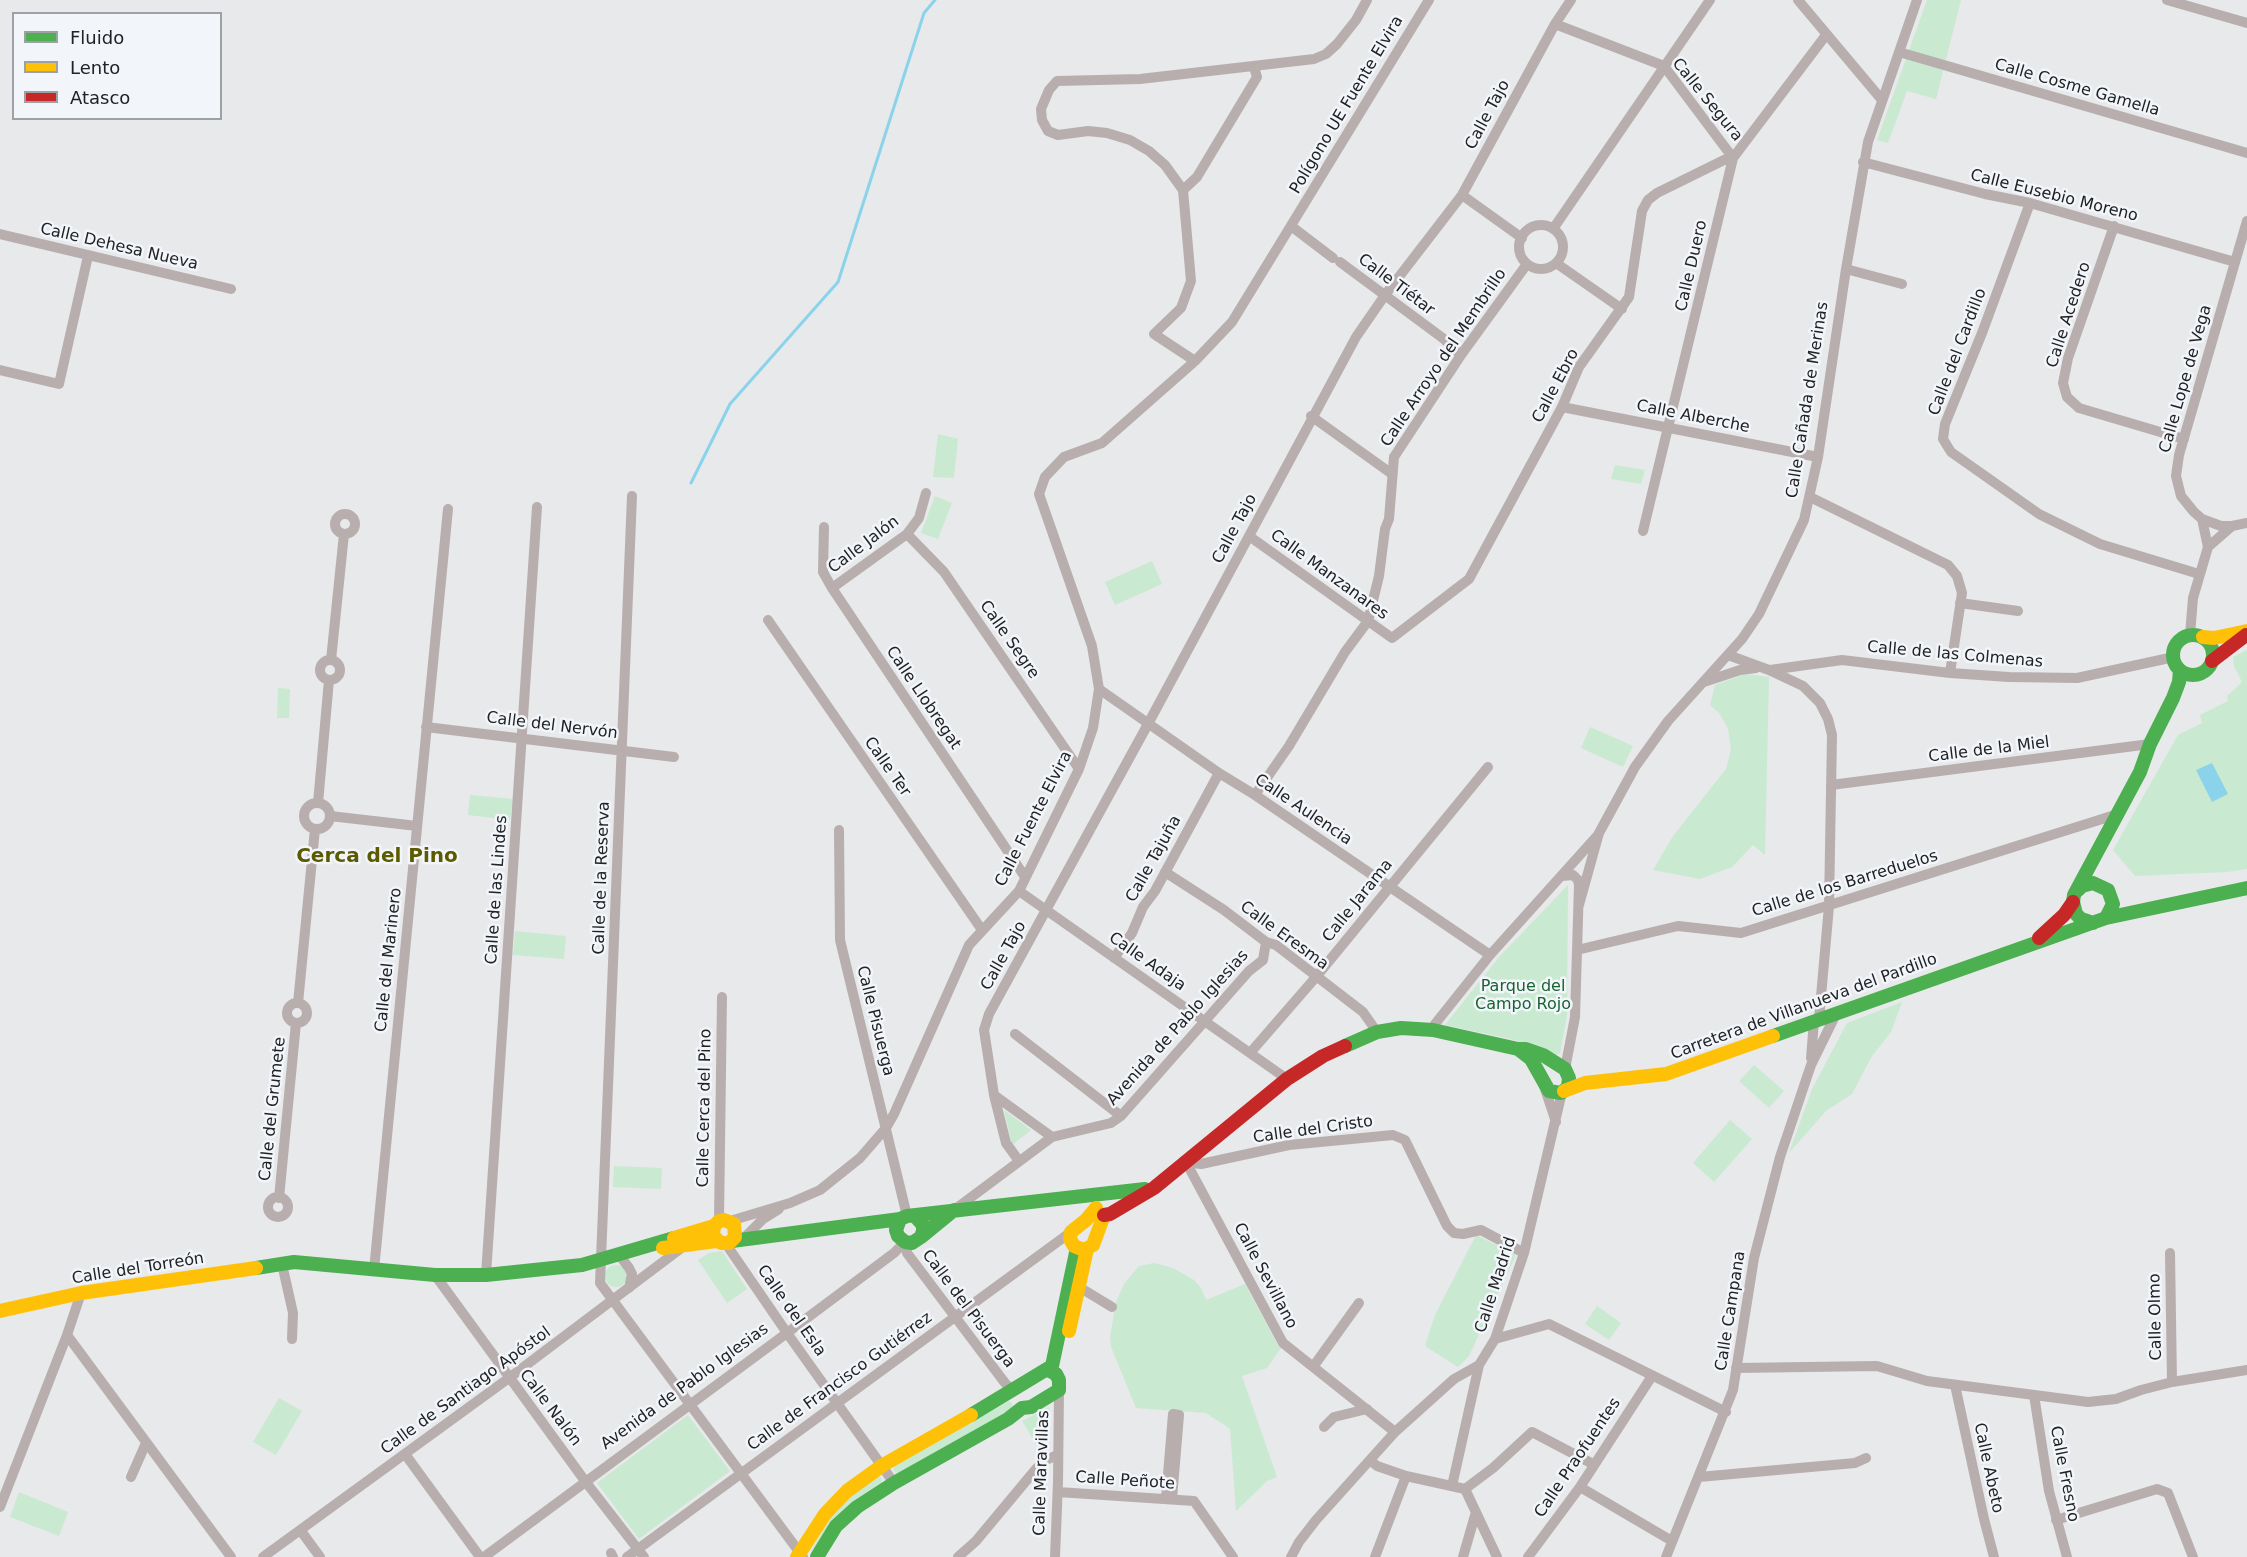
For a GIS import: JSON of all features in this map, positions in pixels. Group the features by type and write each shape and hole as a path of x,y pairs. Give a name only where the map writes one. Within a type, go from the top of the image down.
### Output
{"street":[{"path":"1195,361 1154,334 1181,308 1191,281 1183,190 1165,165 1149,151 1130,140 1107,133 1088,131 1058,135 1048,131 1042,120 1041,110 1048,90 1057,81 1140,79 1314,59 1326,54 1337,44 1356,20 1366,0"},
{"name":"Polígono UE Fuente Elvira","path":"1039,494 1045,477 1064,457 1102,443 1195,361 1232,322 1429,0"},
{"name":"Calle Tajo","path":"1019,1161 1006,1143 994,1095 984,1030 989,1014 1148,724 1311,416 1356,337 1385,295 1462,195 1554,24 1571,0"},
{"path":"1553,229 1710,0"},
{"path":"1798,0 1882,100"},
{"name":"Calle Cañada de Merinas","path":"1599,833 1635,767 1668,721 1742,639 1759,614 1786,562 1803,520 1818,457 1863,162 1917,0"},
{"path":"2167,0 2247,23"},
{"name":"Calle Segura","path":"1554,24 1664,66 1733,158"},
{"name":"Calle Duero","path":"1644,531 1733,158 1826,35"},
{"name":"Calle Cosme Gamella","path":"1899,52 2247,153"},
{"path":"1183,190 1197,177 1257,77 1254,67"},
{"name":"Calle Ebro","path":"1392,638 1469,579 1562,407 1579,367 1629,297 1642,211 1648,200 1666,188 1724,160 1733,158"},
{"name":"Calle Eusebio Moreno","path":"1863,162 1985,195 2030,202 2235,262"},
{"path":"1462,195 1522,238"},
{"name":"Calle del Cardillo","path":"2030,202 1982,333 1945,424 1943,439 1952,452 2039,514 2100,544 2199,574"},
{"name":"Calle Lope de Vega","path":"2227,526 2202,519 2187,505 2178,486 2177,465 2247,221"},
{"name":"Calle Tiétar","path":"1291,225 1394,304 1444,339 1461,355"},
{"path":"1535,226 1553,229 1560,236 1563,245 1562,255 1556,263 1541,269 1527,264 1521,256 1519,247 1527,231 1535,226"},
{"name":"Calle Acedero","path":"2114,226 2068,358 2063,382 2067,398 2079,408 2184,438"},
{"name":"Calle Dehesa Nueva","path":"0,234 231,289"},
{"path":"0,370 59,384 88,256"},
{"path":"1556,263 1622,309"},
{"name":"Calle Arroyo del Membrillo","path":"1255,795 1289,747 1345,652 1368,621 1379,576 1385,529 1389,519 1394,457 1461,355 1527,264"},
{"path":"1846,270 1902,284"},
{"name":"Calle Alberche","path":"1562,407 1818,457"},
{"path":"1311,416 1392,474"},
{"name":"Calle Jalón","path":"832,588 907,534 919,518 926,493"},
{"name":"Calle Fuente Elvira","path":"721,1223 759,1216 832,1183 860,1158 886,1128 969,945 1019,891 1079,769 1093,728 1099,689 1092,646 1039,494"},
{"name":"Calle de la Reserva","path":"601,1261 632,496"},
{"path":"1810,497 1948,566 1957,576 1962,593 1950,673"},
{"name":"Calle de las Lindes","path":"486,1275 537,507"},
{"name":"Calle del Marinero","path":"374,1270 448,509"},
{"path":"2202,519 2208,546"},
{"path":"2196,636 2193,598 2208,546 2227,526 2247,523"},
{"name":"Calle Llobregat","path":"824,527 823,572 832,588 1025,876"},
{"path":"318,803 329,680 336,678 340,671 338,664 331,660 344,534"},
{"name":"Calle Segre","path":"907,534 944,572 1079,769"},
{"name":"Calle Manzanares","path":"1249,536 1392,638"},
{"path":"1960,603 2018,610"},
{"name":"Calle Ter","path":"768,620 982,930"},
{"path":"2247,633 2212,662 2207,670 2199,674 2191,675 2177,663 2176,645 2184,637 2214,638 2247,633"},
{"path":"2196,636 2211,645 2212,662"},
{"path":"1742,639 1742,651 1749,660 1803,686 1820,703 1832,735 1829,906 1811,1065"},
{"path":"1728,655 1766,669"},
{"path":"1728,655 1731,663 1740,670"},
{"name":"Calle de las Colmenas","path":"1704,682 1740,670 1842,660 1950,673 2077,678 2177,663"},
{"name":"Carretera de Villanueva del Pardillo","path":"2031,944 2064,915 2099,851 2140,772 2150,744 2173,698 2179,682 2177,663"},
{"path":"1803,686 1801,671 1804,665"},
{"name":"Carretera de Villanueva del Pardillo","path":"2173,698 2199,674"},
{"name":"Calle Aulencia","path":"1099,689 1219,773 1255,795 1490,955"},
{"name":"Calle del Nervón","path":"426,727 674,757"},
{"name":"Calle de la Miel","path":"1831,785 2150,744"},
{"name":"Calle Jarama","path":"1250,1053 1316,977 1488,767"},
{"name":"Calle Tajuña","path":"1114,958 1132,933 1143,907 1166,872 1166,867 1219,773"},
{"path":"318,803 326,807 330,816 324,827 315,829 308,825 304,813 309,806 318,803"},
{"name":"Calle de los Barreduelos","path":"1577,950 1678,926 1741,933 2118,814"},
{"path":"330,816 417,826"},
{"name":"Calle del Grumete","path":"279,1197 296,1023 290,1019 287,1012 291,1005 298,1003 315,829"},
{"name":"Calle Pisuerga","path":"839,830 840,940 907,1217"},
{"path":"1433,1030 1435,1024 1490,955 1599,833"},
{"path":"1579,905 1599,833"},
{"path":"2099,851 2098,868 2108,892 2112,909 2099,921 2081,919 2074,908 2075,896 2088,884 2108,892 2124,907 2142,909"},
{"name":"Calle Eresma","path":"1166,872 1224,910 1266,942 1276,945 1364,1012 1377,1032"},
{"path":"1518,1049 1531,1059 1551,1093 1564,1091 1570,1083 1564,1069 1575,1017 1579,905 1578,880 1571,874 1562,876"},
{"name":"Carretera de Villanueva del Pardillo","path":"1564,1091 1585,1083 1666,1074 2099,921 2142,909 2247,888"},
{"name":"Calle Adaja","path":"1019,891 1287,1079"},
{"name":"Avenida de Pablo Iglesias","path":"921,1237 1052,1137 1111,1124 1121,1116 1249,971 1263,960 1266,942"},
{"name":"Calle Cerca del Pino","path":"721,1223 722,997"},
{"path":"1811,1065 1838,1012"},
{"path":"1082,1249 1070,1239 1076,1228 1103,1204 1154,1188 1287,1079 1323,1056 1377,1032 1401,1028 1433,1030 1526,1049 1543,1055 1564,1069 1573,1079 1585,1083"},
{"path":"1015,1034 1121,1116"},
{"path":"1556,1123 1543,1080 1546,1066 1553,1064 1564,1069"},
{"name":"Calle Campana","path":"1666,1557 1733,1390 1762,1222 1780,1156 1811,1065"},
{"name":"Calle Madrid","path":"1291,1557 1316,1520 1395,1432 1454,1379 1479,1365 1495,1340 1524,1253 1564,1091"},
{"path":"994,1095 1052,1137"},
{"name":"Calle del Cristo","path":"1186,1162 1201,1164 1289,1145 1393,1135 1405,1140 1447,1226 1454,1233 1463,1234 1481,1230 1524,1253"},
{"name":"Calle Sevillano","path":"1186,1162 1283,1343 1395,1432"},
{"path":"640,1250 793,1234 954,1210 984,1209 1079,1198 1103,1204"},
{"path":"729,1242 736,1233 734,1224 721,1223 601,1261 600,1283 800,1555 825,1514 840,1498 883,1465 1048,1370 1054,1361 1082,1249 1095,1242 1103,1204"},
{"path":"729,1242 759,1216 775,1229 793,1234"},
{"path":"871,1223 885,1228 903,1240 917,1241 921,1237 923,1225 907,1217"},
{"path":"903,1240 897,1224 907,1217"},
{"path":"721,1223 713,1236 729,1242"},
{"path":"1076,1228 1091,1227 1095,1234"},
{"name":"Calle de Francisco Gutiérrez","path":"627,1557 641,1553 837,1402 1076,1228"},
{"name":"Avenida de Pablo Iglesias","path":"482,1557 894,1253 903,1240"},
{"name":"Calle del Pisuerga","path":"903,1240 908,1253 954,1317 1013,1391"},
{"name":"Calle del Esla","path":"729,1242 787,1333 894,1483"},
{"name":"Calle de Santiago Apóstol","path":"263,1557 509,1378 684,1246"},
{"path":"817,1557 836,1527 856,1507 1008,1419 1022,1408 1031,1407 1059,1388 1062,1363 1079,1287 1082,1249"},
{"name":"Calle Olmo","path":"2170,1253 2172,1382"},
{"path":"620,1256 632,1274 628,1288"},
{"name":"Calle del Torreón","path":"0,1311 81,1293 294,1262 435,1275 486,1275 601,1261"},
{"path":"282,1264 293,1313 292,1339"},
{"path":"582,1265 599,1277"},
{"name":"Calle Nalón","path":"435,1275 585,1481 641,1553"},
{"path":"1079,1287 1112,1307"},
{"path":"1,1500 67,1335 81,1293"},
{"path":"1313,1367 1359,1303"},
{"path":"1495,1340 1549,1324 1726,1412"},
{"path":"67,1335 231,1557"},
{"path":"1452,1486 1479,1365"},
{"path":"1736,1368 1877,1366 1927,1381 2088,1402 2116,1399 2172,1382 2247,1370"},
{"path":"1048,1370 1056,1374 1059,1388"},
{"name":"Calle Praofuentes","path":"1528,1557 1580,1487 1652,1376"},
{"name":"Calle Abeto","path":"1955,1385 1994,1557"},
{"name":"Calle Maravillas","path":"1054,1557 1058,1492 1059,1388"},
{"path":"1013,1391 1016,1401 1022,1408"},
{"name":"Calle Fresno","path":"2034,1395 2056,1520 2067,1557"},
{"path":"1324,1427 1334,1417 1367,1409"},
{"path":"1173,1414 1179,1415 1169,1499 1173,1414"},
{"path":"1371,1461 1377,1466 1406,1476 1466,1489 1532,1432 1593,1464"},
{"path":"131,1477 147,1443"},
{"path":"405,1454 482,1557"},
{"path":"958,1557 976,1541 1036,1469 1046,1460 1057,1455"},
{"path":"1699,1477 1855,1463 1866,1458"},
{"path":"1375,1557 1406,1476"},
{"path":"1580,1487 1672,1541"},
{"path":"1466,1489 1497,1557"},
{"path":"2056,1520 2157,1490 2168,1493 2193,1557"},
{"name":"Calle Peñote","path":"1058,1492 1194,1501 1233,1557"},
{"path":"1463,1557 1476,1512"},
{"path":"301,1531 320,1557"}],"green space":[{"path":"1927,0 1961,0 1936,99 1907,91 1888,143 1877,140"},
{"path":"938,434 958,439 954,478 933,477"},
{"path":"1615,465 1645,470 1641,484 1611,479"},
{"path":"935,496 952,503 938,539 921,533"},
{"path":"1152,561 1162,584 1115,605 1105,582"},
{"path":"2247,650 2247,869 2135,876 2113,850 2178,735 2202,723 2200,715 2228,701 2227,696 2242,682 2234,666 2233,657"},
{"path":"1745,674 1769,677 1765,855 1753,845 1732,867 1700,879 1653,870 1673,836 1726,769 1731,750 1728,728 1719,713 1710,705 1715,685"},
{"path":"278,688 290,689 289,718 277,718"},
{"path":"1590,727 1633,746 1623,767 1581,748"},
{"path":"470,795 513,799 510,820 468,815"},
{"name":"Parque del Campo Rojo","path":"1568,885 1567,1016 1560,1053 1557,1055 1515,1040 1445,1025 1499,957"},
{"path":"515,931 566,936 564,959 513,955"},
{"path":"1902,1002 1891,1032 1872,1056 1852,1094 1826,1111 1789,1153 1812,1089 1847,1023"},
{"path":"1754,1065 1784,1091 1769,1108 1739,1081"},
{"path":"1004,1110 1031,1130 1012,1145"},
{"path":"1730,1120 1752,1139 1714,1182 1693,1163"},
{"path":"614,1166 662,1168 661,1189 613,1187"},
{"path":"1476,1235 1516,1255 1469,1356 1458,1367 1425,1346 1435,1315"},
{"path":"722,1251 747,1289 727,1303 698,1260 709,1253"},
{"path":"1154,1263 1173,1268 1194,1280 1201,1288 1206,1300 1245,1284 1281,1348 1267,1368 1242,1376 1277,1477 1267,1481 1236,1511 1230,1429 1206,1413 1136,1408 1111,1347 1110,1337 1116,1302 1124,1284 1139,1266"},
{"path":"616,1265 624,1268 627,1276 624,1284 616,1287 608,1284 605,1276 608,1268"},
{"path":"1597,1306 1621,1323 1609,1340 1585,1324"},
{"path":"279,1398 302,1411 276,1455 253,1442"},
{"path":"1009,1401 1012,1403 1013,1410 897,1474 894,1471 893,1467"},
{"path":"1049,1407 1047,1444 1042,1454 1022,1421"},
{"path":"688,1415 730,1471 639,1539 597,1483"},
{"path":"878,1476 882,1483 810,1552 829,1520 851,1496"},
{"path":"19,1492 68,1512 59,1536 10,1517"}],"water":[{"path":"2212,763 2228,794 2212,802 2196,770"}],"waterway":[{"path":"691,483 730,404 838,282 924,13 935,0"}],"traffic: fast":[{"path":"2193,635 2207,641 2213,655 2207,669 2193,675 2179,669 2173,655 2179,641 2193,635"},
{"path":"2093,923 2081,919 2076,914 2074,895 2140,772 2150,744 2173,698 2179,682 2180,670"},
{"path":"1773,1036 2106,918 2113,904 2108,890 2093,883 2082,886 2078,890"},
{"path":"2106,918 2247,888"},
{"path":"1345,1046 1377,1032 1401,1028 1433,1030 1526,1049 1543,1055 1565,1069 1569,1078 1568,1087 1561,1093 1549,1091 1531,1059 1518,1049"},
{"path":"732,1241 900,1219 907,1216 1145,1189"},
{"path":"921,1237 954,1210"},
{"path":"900,1219 896,1230 898,1236 905,1242 912,1243 921,1237 923,1231 923,1225 915,1216"},
{"path":"256,1268 294,1262 435,1275 486,1275 582,1265 674,1238"},
{"path":"971,1415 1052,1366 1077,1248"},
{"path":"817,1557 836,1526 857,1507 894,1483 1008,1419 1022,1408 1031,1407 1059,1390 1059,1380 1056,1374 1048,1370"}],"traffic: slow":[{"path":"2203,637 2214,638 2247,631"},
{"path":"1564,1091 1585,1083 1666,1074 1773,1036"},
{"path":"1096,1208 1071,1232 1070,1239 1074,1246 1084,1250 1093,1245 1104,1215"},
{"path":"674,1238 714,1226 724,1220 734,1224 735,1237 729,1243 721,1243 713,1236 714,1226"},
{"path":"663,1248 716,1241"},
{"path":"1069,1331 1087,1249"},
{"path":"0,1311 81,1293 256,1268"},
{"path":"797,1557 825,1514 847,1491 883,1465 971,1415"}],"traffic: jam":[{"path":"2212,661 2246,635"},
{"path":"2039,938 2064,915 2073,902"},
{"path":"1104,1215 1110,1214 1154,1188 1287,1079 1323,1056 1345,1046"}],"district":[{"name":"Cerca del Pino","path":"377,857"}]}
